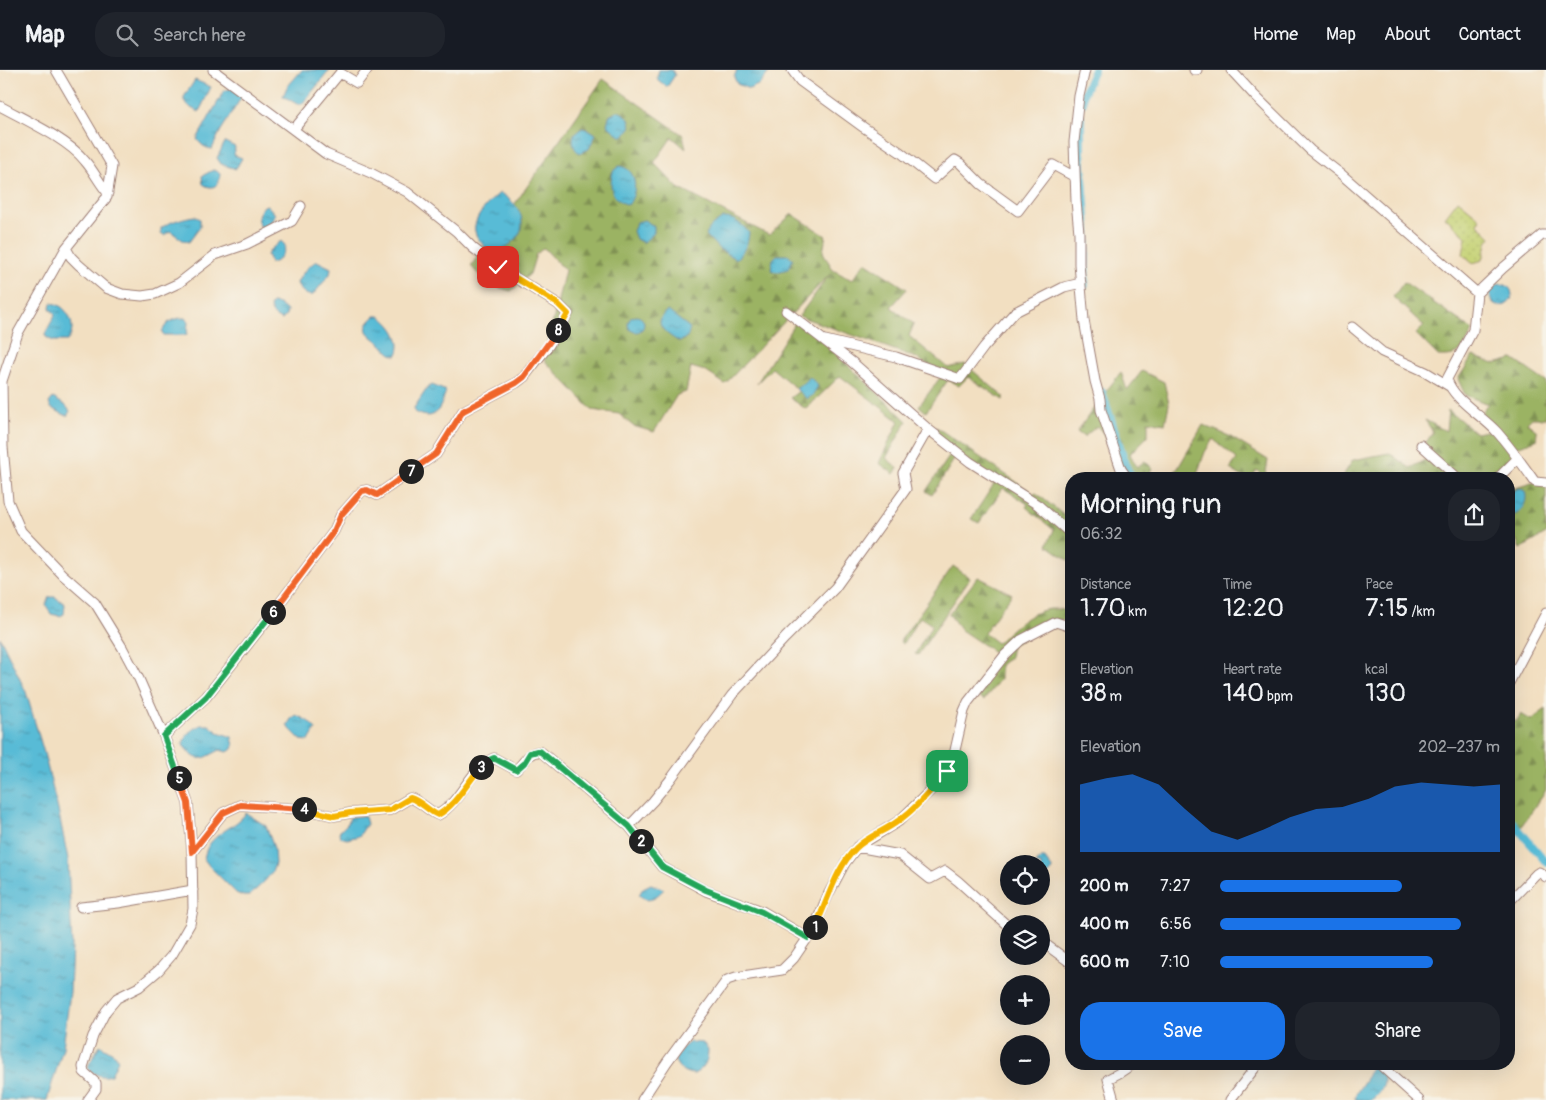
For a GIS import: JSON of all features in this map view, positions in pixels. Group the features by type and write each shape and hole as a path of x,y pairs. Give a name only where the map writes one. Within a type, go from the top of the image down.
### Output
{"street":[{"path":"56,70 112,166 107,196 66,248 18,334 2,381 2,446 8,500 21,531 63,575 94,603 110,626 139,679 164,736 188,803 192,852 193,910 190,924 172,954 148,980 117,998 106,1011 93,1036 83,1067 84,1072 96,1083 96,1089 88,1100"},
{"path":"164,736 206,697 334,531 341,515 362,491 367,490 377,495 436,454 463,411 524,377 549,344 568,314 558,304 498,267 407,192 371,173 326,154 213,70"},
{"path":"294,129 340,73 357,83 367,70"},
{"path":"792,70 800,81 900,152 934,179 955,160 994,195 1018,211 1052,165 1075,177"},
{"path":"1086,70 1076,119 1075,177 1079,233 1078,264 1084,320 1101,410 1124,472"},
{"path":"1231,70 1310,150 1341,174 1477,293"},
{"path":"0,106 58,139 75,151 85,160 108,193"},
{"path":"66,248 71,257 106,288 122,294 142,296 155,294 179,283 216,255 247,244 292,221 301,206"},
{"path":"1449,386 1446,379 1473,330 1477,293 1542,235 1546,235"},
{"path":"823,339 896,357 960,379 1014,312 1038,298 1064,287 1080,283"},
{"path":"786,311 852,362 928,429 970,462 1038,505 1065,529"},
{"path":"1352,327 1382,352 1426,372 1449,386 1473,412 1496,430 1535,482 1546,483"},
{"path":"629,826 670,780 732,695 835,588 906,489 903,473 928,429"},
{"path":"1421,445 1451,472"},
{"path":"1504,472 1518,458"},
{"path":"1515,670 1546,613"},
{"path":"642,1100 667,1062 728,980 782,970 794,958 808,938 836,879 856,847 899,821 932,790 947,771 953,759 966,706 1005,655 1021,640 1056,622 1065,625"},
{"path":"192,852 223,813 240,805 302,808 334,816 390,810 410,798 416,800 428,811 438,815 445,812 485,762 494,758 516,770 524,763 530,753 537,751 541,752 629,826 662,867 706,890 762,912 808,938"},
{"path":"856,847 900,856 930,879 945,871 1000,919"},
{"path":"1515,896 1539,872 1546,877"},
{"path":"81,907 118,903 193,890"},
{"path":"1050,948 1065,959"},
{"path":"1114,1100 1108,1079 1124,1070"},
{"path":"1230,1100 1253,1070"},
{"path":"1386,1070 1418,1100"}],"green space":[{"path":"603,79 683,135 686,149 672,137 654,163 678,188 769,235 792,214 826,236 823,252 833,270 852,280 865,262 907,289 891,307 914,324 909,336 948,368 965,364 1004,397 1003,400 968,377 959,386 948,380 926,412 919,406 942,375 917,358 799,316 829,275 725,384 705,371 691,367 686,392 677,395 654,432 633,426 619,414 592,410 544,360 565,270 544,248 536,254 530,274 511,291 487,284 471,266"},
{"path":"1458,200 1480,218 1478,224 1491,237 1487,243 1483,260 1473,263 1463,254 1466,237 1445,217"},
{"path":"1404,282 1473,330 1461,351 1452,355 1438,356 1416,334 1424,326 1393,297"},
{"path":"798,318 907,421 886,458 898,468 894,474 879,463 899,421 840,376 806,409 790,398 799,391 772,368 757,383"},
{"path":"1473,356 1494,364 1513,359 1546,382 1546,418 1532,418 1527,423 1537,431 1536,440 1511,449 1518,458 1504,472 1345,472 1353,460 1389,453 1410,468 1432,456 1425,444 1433,432 1425,420 1446,431 1448,410 1476,433 1492,430 1479,416 1488,404 1465,395 1458,379"},
{"path":"1142,371 1164,382 1169,404 1165,424 1148,421 1148,436 1130,454 1137,467 1145,461 1152,468 1150,472 1116,472 1111,463 1115,454 1097,426 1084,437 1077,432 1121,372 1127,390"},
{"path":"1203,425 1229,436 1268,460 1266,472 1259,472 1257,470 1255,472 1235,472 1230,469 1237,459 1213,439 1205,452 1198,472 1175,472"},
{"path":"936,427 1034,494 1036,493 1065,516 1065,558 1047,545 1054,530 1026,507 1028,504 1003,488 979,523 971,519 994,484 958,453 932,495 926,491 951,454 938,434"},
{"path":"1535,482 1546,483 1546,534 1520,549 1515,537 1515,488"},
{"path":"953,566 970,578 918,655 915,654 932,625 920,617 903,644 900,641"},
{"path":"978,577 1012,594 984,633 997,643 1022,621 1040,611 1060,609 1065,611 1065,620 1054,620 1012,645 1010,657 1000,665 1000,679 984,700 973,692 997,654 961,630 949,614"},
{"path":"1546,709 1546,790 1515,835 1515,721 1521,714 1531,720"}],"water":[{"path":"302,70 330,70 302,104 297,104 283,96 287,87"},
{"path":"659,70 672,70 675,75 667,87 658,80"},
{"path":"737,70 770,71 760,84 749,89 737,84 734,77"},
{"path":"195,80 211,87 199,112 191,108 184,101 184,97"},
{"path":"232,88 244,93 212,149 205,147 197,139 224,91"},
{"path":"618,111 629,119 631,126 623,136 620,136 607,125 609,116"},
{"path":"582,128 596,134 589,149 580,153 574,148 573,140 574,134"},
{"path":"225,142 235,147 234,155 242,158 236,169 221,164 217,158"},
{"path":"619,166 630,171 633,176 635,188 628,205 614,196 612,192 613,171"},
{"path":"213,170 220,174 219,181 215,186 210,187 203,184 202,176"},
{"path":"500,193 511,200 518,209 522,226 519,235 513,242 503,249 491,253 477,237 475,226 479,215"},
{"path":"267,205 275,214 268,228 262,228 258,217 262,208"},
{"path":"195,216 200,219 200,227 189,242 184,241 170,231 164,235 161,233 161,228 168,224"},
{"path":"723,218 738,222 749,233 745,248 736,259 719,249 706,235 711,227"},
{"path":"644,220 654,226 654,233 643,243 636,239 633,231 637,222"},
{"path":"281,241 285,245 284,251 279,259 271,263 267,255"},
{"path":"777,255 788,255 793,259 788,269 777,272 771,270 773,259"},
{"path":"317,261 331,268 330,274 313,295 308,295 301,290 297,283 306,270"},
{"path":"1501,284 1509,287 1512,295 1509,303 1501,306 1493,303 1490,295 1493,287"},
{"path":"51,303 57,304 67,312 70,318 72,330 67,341 53,341 46,337 45,334 55,315 50,308"},
{"path":"272,303 279,304 287,311 282,320 272,312 270,308"},
{"path":"668,311 690,328 688,336 680,342 667,334 660,324 664,313"},
{"path":"375,316 385,319 393,328 399,345 396,356 389,353 368,332 367,325"},
{"path":"636,316 644,324 636,332 628,324"},
{"path":"185,318 188,322 187,334 163,335 162,332 168,323"},
{"path":"810,377 818,386 813,395 807,399 796,389"},
{"path":"432,385 446,391 439,408 432,415 428,416 415,412 414,408 428,387"},
{"path":"53,398 65,405 70,411 67,416 51,408 49,403"},
{"path":"1519,488 1525,491 1526,498 1522,509 1515,515 1515,490"},
{"path":"49,597 55,597 65,604 64,614 60,616 51,614 46,605"},
{"path":"0,637 26,692 44,753 68,859 72,946 70,992 63,1048 47,1100 0,1100"},
{"path":"296,715 308,721 316,729 309,741 301,740 287,726"},
{"path":"201,725 209,725 218,732 232,737 233,749 227,752 220,750 204,758 197,758 193,755 183,745 189,733"},
{"path":"246,813 266,826 274,848 275,864 265,881 249,896 243,896 236,893 204,859 210,843"},
{"path":"350,817 365,817 367,824 359,836 347,839 340,837 339,832 348,823"},
{"path":"651,884 664,889 649,899 639,895 643,888"},
{"path":"690,1042 703,1043 708,1049 705,1064 694,1074 682,1070 675,1060 682,1048"},
{"path":"100,1045 116,1055 118,1060 111,1075 100,1076 89,1070 88,1066"},
{"path":"1370,1070 1378,1070 1384,1079 1382,1088 1372,1100 1356,1100 1354,1097"}],"waterway":[{"path":"1083,103 1083,95 1094,70"},
{"path":"1081,117 1081,153 1087,230 1085,285"},
{"path":"1102,392 1129,472"},
{"path":"1515,825 1546,862"}],"route":[{"path":"498,267 514,275 540,294 558,304 568,314 549,344 524,377 463,411 436,454 377,495 367,490 362,491 341,515 334,531 206,697 164,736 188,803 192,852 223,813 240,805 302,808 334,816 390,810 410,798 416,800 428,811 438,815 445,812 485,762 494,758 516,770 524,763 530,753 537,751 541,752 629,826 662,867 706,890 746,904 778,919 808,938 836,879 856,847 899,821 932,790 947,771"}]}
